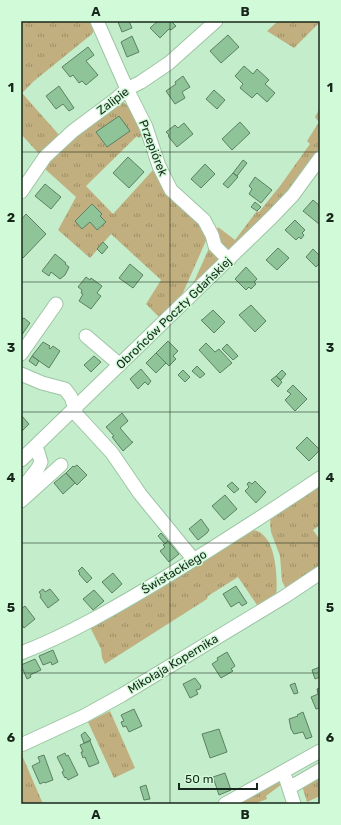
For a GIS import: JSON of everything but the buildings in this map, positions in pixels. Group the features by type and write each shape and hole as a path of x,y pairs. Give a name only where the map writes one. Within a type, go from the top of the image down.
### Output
{"street":[{"name":"Przepiórek","path":"97,21 127,89 146,127 159,166 171,190 204,220 212,235 215,246 230,260"},
{"name":"Zalipie","path":"21,192 45,157 72,131 116,99 127,89 141,82 169,63 216,21"},
{"name":"Obrońców Poczty Gdańskiej","path":"21,460 230,260 282,206 320,158"},
{"path":"21,354 56,304"},
{"path":"86,336 120,365"},
{"path":"21,374 42,383 65,389 71,397 76,408 77,415 112,453 140,494 194,560"},
{"path":"21,490 41,462 38,452 34,448"},
{"path":"21,501 61,465"},
{"name":"Świstackiego","path":"21,653 60,637 86,624 194,560 261,518 320,478"},
{"name":"Mikołaja Kopernika","path":"21,745 84,716 122,695 284,597 320,573"},
{"path":"225,804 320,751"},
{"path":"289,788 320,770"},
{"path":"284,772 294,804"}],"green space":[{"path":"21,21 91,21 95,29 92,34 34,81 22,93 60,136 40,155 21,134"},
{"path":"278,21 320,22 294,48 267,31"},
{"path":"123,102 131,109 141,126 144,135 138,138 137,136 86,186 113,214 153,170 165,189 193,214 208,236 182,295 161,317 146,304 161,280 111,234 90,258 58,230 76,197 45,169 44,165 65,143 118,103"},
{"path":"320,108 320,148 289,190 234,248 222,248 216,233 218,227 235,240 257,211 259,212 310,144 307,141 319,122 315,117"},
{"path":"210,246 221,260 193,287 193,284"},
{"path":"320,481 320,525 313,530 320,540 320,569 286,589 282,581 280,556 271,532 271,516"},
{"path":"251,530 262,534 269,542 272,549 277,582 276,596 259,608 238,577 208,596 207,599 105,664 102,658 101,649 89,625"},
{"path":"110,711 135,768 114,778 88,722"},
{"path":"21,753 43,804 21,804"},
{"path":"320,776 320,796 307,802 302,786"},
{"path":"275,782 282,784 266,796 267,799 253,804 237,804"}]}
